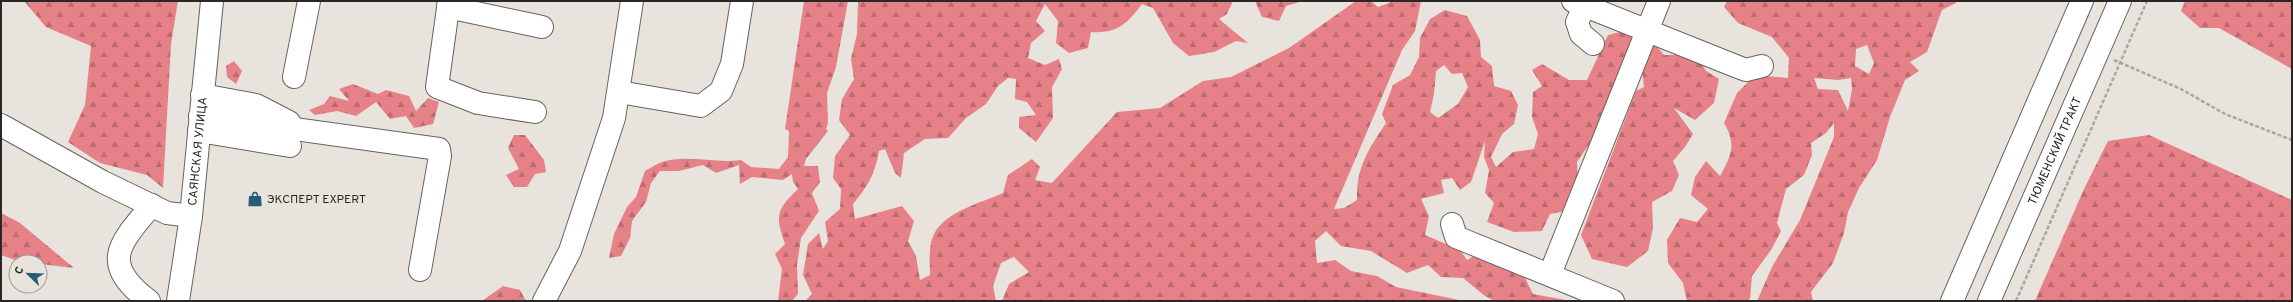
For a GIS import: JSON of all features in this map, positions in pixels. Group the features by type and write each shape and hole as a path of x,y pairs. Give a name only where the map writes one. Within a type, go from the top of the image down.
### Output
{"main road":[{"name":"САЯНСКАЯ УЛИЦА","path":"178,301 191,216 212,1"},
{"path":"294,77 308,1"},
{"path":"544,301 570,251 614,118 632,1"},
{"path":"619,92 701,106 721,91 732,64 742,1"},
{"path":"1550,274 1658,1"},
{"path":"1952,301 2082,1"},
{"name":"ТЮМЕНСКИЙ ТРАКТ","path":"1989,301 2120,1"},
{"path":"1593,44 1581,34 1577,22 1579,3 1746,70 1762,66"},
{"path":"535,112 478,103 437,87 448,4 542,27"},
{"path":"201,114 256,105 306,131 439,149 440,156 420,270"},
{"path":"201,114 290,146"},
{"path":"1,125 103,182 167,213 191,216"},
{"path":"149,301 137,292 119,268 120,246 152,205"},
{"path":"1452,224 1456,237 1550,274 1613,301"}],"path":[{"path":"2016,301 2147,1"},
{"path":"2097,53 2181,89 2225,114 2292,140"}],"green space":[{"path":"24,1 178,1 171,44 163,188 147,175 100,163 68,142 85,105 91,46 46,27"},
{"path":"804,1 848,1 836,67 827,93 828,123 826,129 828,131 806,159 804,166 818,166 820,182 812,193 819,211 801,238 797,265 798,294 792,301 778,301 782,269 775,254 785,244 779,219 782,208 785,202 798,189 793,182 792,174 783,180 752,177 740,184 739,165 716,173 703,165 679,171 660,171 651,183 646,202 632,221 630,238 621,256 609,258 614,234 627,207 636,197 645,171 658,164 681,159 722,161 741,160 751,167 779,169 788,157 789,131 785,129"},
{"path":"858,1 1233,1 1227,14 1219,19 1248,43 1236,41 1214,52 1189,56 1173,43 1153,8 1142,4 1127,22 1108,31 1091,32 1088,48 1069,53 1056,43 1058,21 1045,4 1036,21 1045,31 1031,43 1028,58 1045,65 1059,59 1062,69 1052,87 1053,118 1036,142 1019,128 1019,117 1036,115 1027,102 1015,99 1016,79 1008,78 998,86 986,104 966,118 948,138 925,139 904,153 901,178 895,173 885,149 879,151 870,179 853,204 855,219 902,206 914,221 908,241 916,256 920,280 930,275 932,239 940,226 955,214 1003,193 1008,175 1032,159 1040,167 1035,180 1052,183 1117,112 1160,108 1203,81 1231,77 1289,48 1356,1 1371,1 1378,7 1394,1 1421,1 1415,31 1402,50 1334,209 1344,208 1357,200 1357,189 1361,169 1364,160 1386,123 1382,114 1393,85 1410,75 1419,57 1420,38 1430,19 1445,10 1467,16 1480,40 1481,57 1492,66 1494,86 1511,91 1518,105 1514,124 1502,134 1491,157 1496,167 1513,152 1534,149 1538,134 1532,117 1533,92 1542,86 1532,70 1542,64 1569,80 1587,80 1608,35 1628,30 1635,42 1607,118 1577,162 1578,180 1566,211 1550,214 1542,231 1514,232 1487,222 1494,203 1485,193 1489,170 1484,157 1485,141 1471,182 1460,190 1452,178 1441,180 1444,193 1421,199 1429,216 1425,235 1460,250 1467,260 1474,256 1523,274 1533,294 1571,301 1495,301 1485,296 1463,278 1441,277 1428,265 1407,273 1371,251 1341,246 1326,231 1315,241 1317,263 1335,260 1351,271 1377,276 1396,287 1464,301 1002,301 1009,284 1029,272 1014,257 1001,263 993,286 996,301 805,301 812,294 803,275 808,244 819,233 823,249 828,241 825,222 840,209 841,189 833,178 835,156 850,135 839,120 842,99 854,79 851,59 857,34","holes":["1444,65 1452,74 1462,73 1468,87 1458,104 1438,118 1430,112 1434,94 1436,71"]},
{"path":"1255,1 1303,1 1286,6 1279,21 1262,17"},
{"path":"1727,1 1956,1 1956,3 1942,10 1927,52 1910,62 1919,71 1905,80 1890,117 1877,160 1859,188 1848,212 1844,233 1833,263 1811,292 1813,301 1757,301 1772,267 1800,220 1834,137 1834,123 1826,133 1811,143 1812,155 1804,175 1786,189 1777,223 1781,231 1771,250 1752,276 1750,299 1746,301 1687,301 1683,283 1668,263 1667,240 1680,218 1697,222 1708,209 1691,195 1695,177 1706,161 1720,176 1730,156 1730,138 1724,123 1737,93 1755,75 1788,78 1789,58 1772,37 1738,23 1724,7","holes":["1867,45 1874,63 1869,74 1855,66 1856,49","1814,78 1838,80 1851,78 1852,89 1848,111 1838,90 1818,89"]},
{"path":"2185,1 2292,1 2292,69 2219,28 2200,28 2181,11"},
{"path":"1654,43 1664,55 1697,55 1706,71 1719,79 1714,103 1695,120 1674,108 1693,134 1685,147 1673,161 1679,175 1672,191 1652,202 1653,228 1648,251 1627,267 1592,259 1581,235 1636,91 1644,87 1642,69"},
{"path":"234,61 242,71 236,84 227,77 226,66"},
{"path":"353,84 378,94 386,90 409,96 416,111 428,98 439,102 433,124 414,128 406,116 390,119 376,102 356,116 337,111 315,115 309,110 324,104 330,96 349,101 339,89"},
{"path":"514,135 525,135 544,160 546,172 535,174 527,187 514,187 506,175 519,169 508,148"},
{"path":"2149,135 2292,200 2292,301 2035,301 2084,189 2108,141"},
{"path":"1,213 20,223 74,268 48,265 48,254 8,254 8,257 1,255"},
{"path":"503,286 520,290 526,301 482,301"}],"place":[{"name":"ЭКСПЕРТ EXPERT","path":"255,199"}]}
